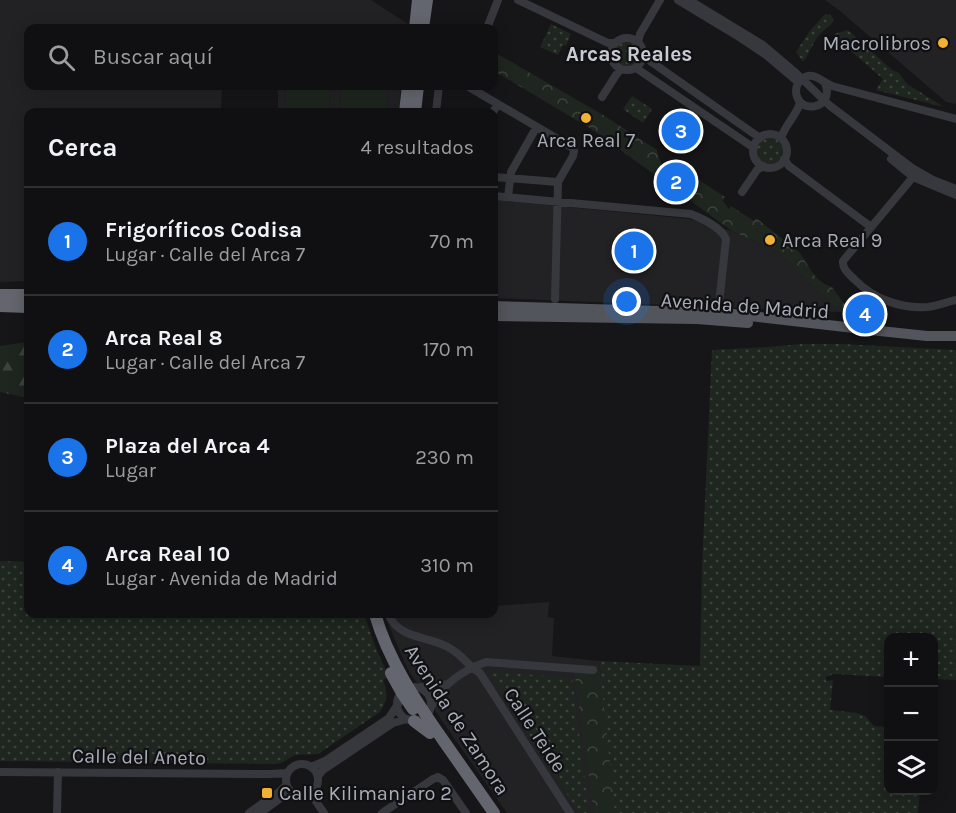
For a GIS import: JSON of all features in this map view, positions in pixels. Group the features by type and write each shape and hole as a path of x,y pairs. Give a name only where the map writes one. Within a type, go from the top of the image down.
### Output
{"highway":[{"path":"415,24 418,0"},
{"path":"424,24 427,0"},
{"path":"407,108 414,90"},
{"path":"415,90 417,108"},
{"path":"0,287 24,287"},
{"path":"0,295 24,295"},
{"path":"0,307 23,307"},
{"name":"Avenida de Zamora","path":"369,618 382,653 421,715"},
{"name":"Avenida de Zamora","path":"376,618 398,677"},
{"path":"421,715 433,732"},
{"path":"421,715 433,732"},
{"name":"Avenida de Zamora","path":"433,732 485,813"},
{"name":"Avenida de Zamora","path":"433,732 494,813"}],"main road":[{"name":"Avenida de Madrid","path":"498,306 724,313 927,336 956,336"},
{"name":"Avenida de Madrid","path":"498,315 697,319 911,341 956,343"}],"street":[{"path":"489,24 498,0"},
{"path":"518,0 611,45"},
{"path":"637,38 660,0"},
{"path":"678,0 758,50 800,81"},
{"path":"690,0 763,45 823,102 913,177 956,195"},
{"path":"611,45 623,38 637,38"},
{"path":"618,70 636,68 642,61 642,48 637,38"},
{"path":"611,45 612,60 618,70"},
{"path":"643,57 760,138"},
{"path":"636,68 754,148"},
{"path":"602,97 618,70"},
{"path":"801,106 796,94 796,86 809,76 816,76 828,86 956,119"},
{"path":"801,106 813,107 823,102 828,86"},
{"path":"436,108 439,90"},
{"path":"474,90 573,148 573,156 558,182 555,299"},
{"path":"823,102 912,168 956,189"},
{"path":"496,108 498,104"},
{"path":"780,135 801,106"},
{"path":"508,197 511,172 536,128 546,131"},
{"path":"759,166 754,156 754,148 760,138 768,134 780,135"},
{"path":"780,135 786,148 785,163"},
{"path":"759,166 771,167 785,163"},
{"path":"785,163 871,227"},
{"path":"742,192 759,166"},
{"path":"498,177 558,182"},
{"path":"913,177 842,264 858,283 879,299 914,307 930,307 956,300"},
{"path":"498,196 691,214 720,230 726,239 719,304"},
{"path":"542,308 555,299"},
{"path":"555,299 574,309"},
{"name":"Calle Teide","path":"390,618 397,627 406,633 452,649 480,673 570,813"},
{"path":"318,776 322,770 393,723 421,715 437,694 471,667 486,662 593,670"},
{"path":"311,766 325,761 389,718 407,693 449,684"},
{"path":"407,693 428,694 430,698 421,715"},
{"path":"249,813 279,792 284,778 297,764 311,766 318,776 318,784 313,795"},
{"name":"Calle del Aneto","path":"0,772 284,778"},
{"path":"57,813 58,772"},
{"path":"284,778 292,793"},
{"path":"382,813 433,779 441,778 466,813"},
{"path":"260,813 282,797 292,793 301,796 313,795"},
{"path":"313,795 324,813"}],"shaded area":[{"path":"0,0 371,0 408,24 24,24 24,90 222,90 221,108 24,108 24,281 0,282"},
{"path":"825,0 956,0 956,104 946,102"},
{"path":"278,90 286,90 285,108 278,108"},
{"path":"330,90 341,90 340,108 329,108"},
{"path":"388,90 401,90 399,108 387,108"},
{"path":"498,200 690,219 732,231 778,252 839,312 498,298"},
{"path":"549,602 548,617 554,618 552,656 599,661 615,813 507,813 407,668 386,618 498,618 498,606"}],"green space":[{"path":"825,14 834,19 831,25 818,36 803,62 796,52"},
{"path":"551,24 571,34 566,46 563,45 558,55 540,47"},
{"path":"848,30 892,70 899,73 907,84 944,107 876,90 883,79 834,34"},
{"path":"627,41 636,45 640,54 636,63 627,67 618,63 614,54 618,45"},
{"path":"498,54 603,115 657,150 660,161 667,168 675,171 679,167 725,197 723,201 729,209 731,206 754,221 756,218 799,252 816,277 832,287 850,312 839,312 778,252 732,231 593,130 498,73"},
{"path":"286,90 330,90 329,108 285,108"},
{"path":"341,90 388,90 387,108 340,108"},
{"path":"632,96 652,109 643,123 623,109"},
{"path":"770,138 779,142 783,151 779,160 770,164 761,160 757,151 761,142"},
{"path":"24,343 24,397 0,392 0,346"},
{"path":"842,344 956,350 956,680 938,679 938,633 884,633 884,677 833,674 826,677 826,681 833,680 830,710 857,713 865,716 874,726 884,727 884,795 920,795 918,813 596,813 601,676 599,661 700,666 712,350"},
{"path":"0,561 24,562 24,618 365,618 389,677 383,680 386,700 380,712 318,754 295,755 281,763 0,761"},
{"path":"574,669 600,670 615,813 594,813"},
{"path":"494,672 572,678 589,813 579,813 491,675"}],"place":[{"name":"Macrolibros","path":"943,43"},
{"name":"Arca Real 7","path":"586,118"},
{"name":"Plaza del Arca 4","path":"681,131"},
{"name":"Arca Real 8","path":"676,182"},
{"name":"Arca Real 9","path":"770,240"},
{"name":"Frigoríficos Codisa","path":"634,251"},
{"name":"Arca Real 10","path":"865,314"},
{"name":"Calle Kilimanjaro 2","path":"267,793"}],"district":[{"name":"Arcas Reales","path":"629,54"}]}
